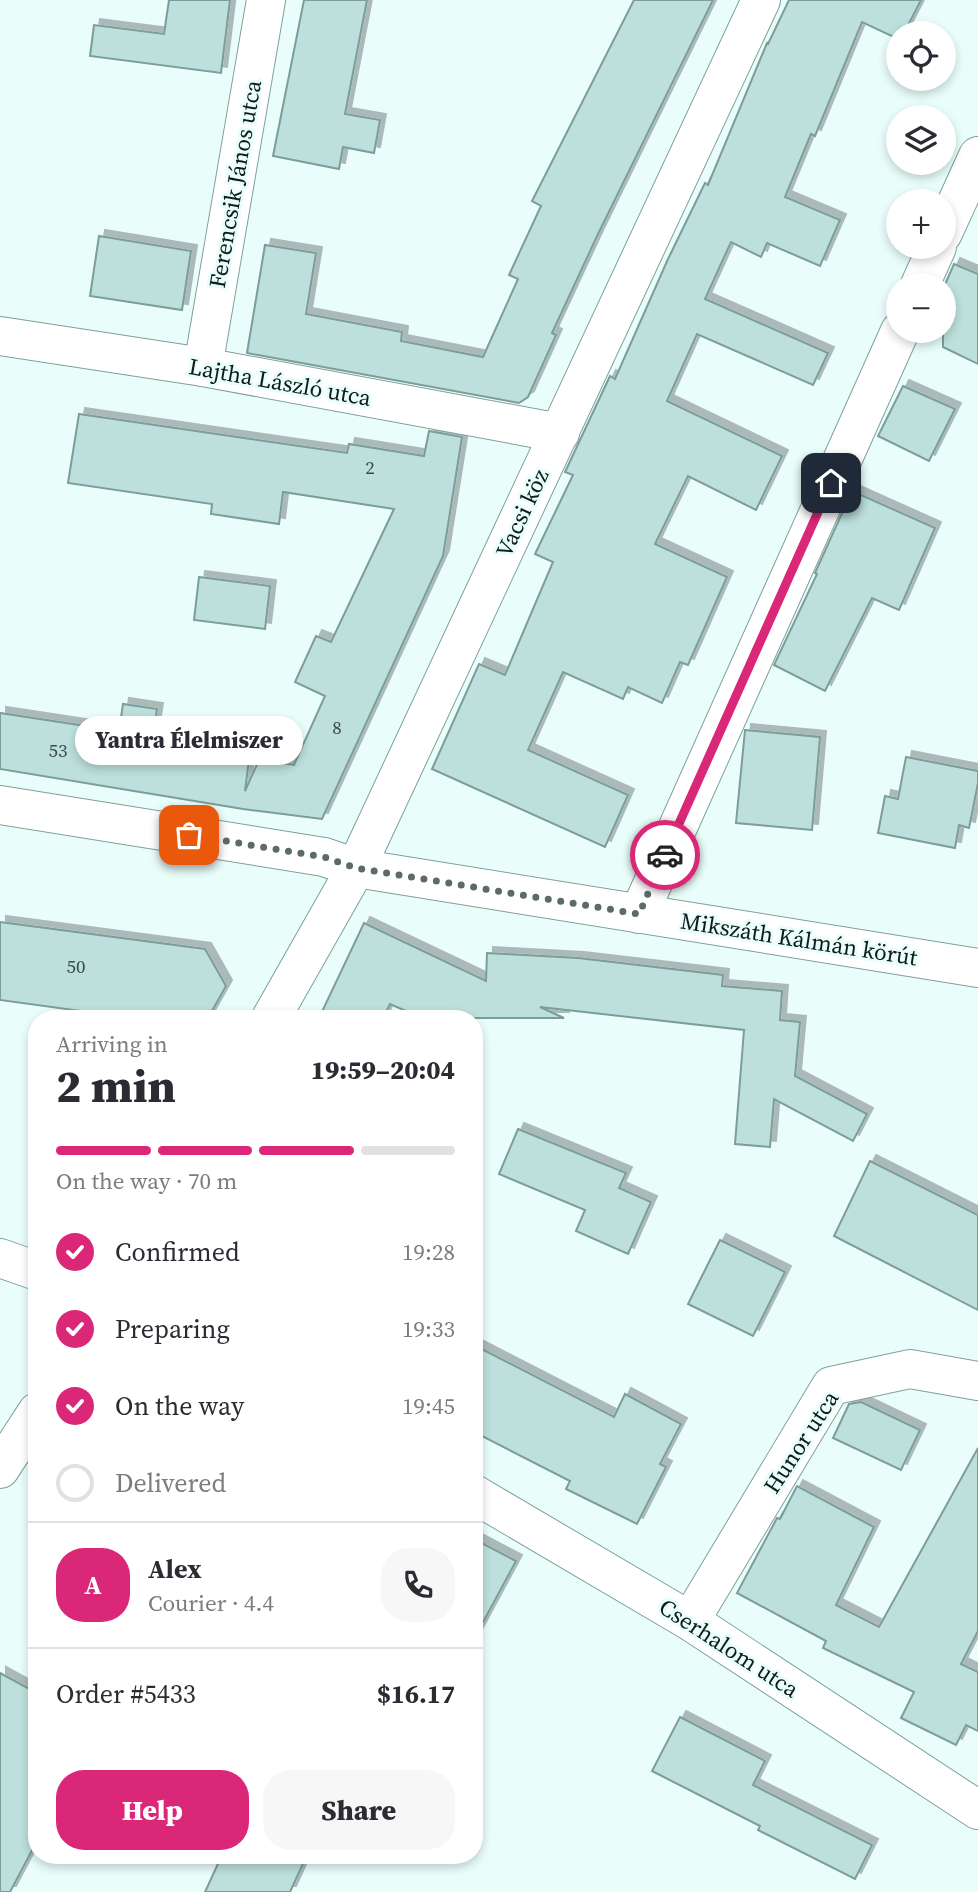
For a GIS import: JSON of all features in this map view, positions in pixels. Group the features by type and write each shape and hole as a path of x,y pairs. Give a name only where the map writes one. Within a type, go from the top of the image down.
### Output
{"street":[{"name":"Ferencsik János utca","path":"203,367 266,0"},
{"name":"Vacsi köz","path":"276,1010 356,868 761,0"},
{"path":"956,204 978,156"},
{"name":"Lajtha László utca","path":"0,335 203,367 560,433"},
{"path":"639,914 895,343"},
{"name":"Mikszáth Kálmán körút","path":"0,805 324,857 356,868 978,968"},
{"path":"0,1258 28,1267"},
{"name":"Hunor utca","path":"690,1621 831,1386 910,1369 978,1381"},
{"path":"0,1469 28,1426"},
{"name":"Cserhalom utca","path":"483,1499 690,1621 978,1810"}],"building":[{"path":"169,0 230,0 221,73 90,56 94,25 164,34"},
{"path":"304,0 367,0 345,114 380,120 374,153 343,147 339,169 273,156"},
{"path":"634,0 713,0 598,234 552,333 556,335 528,397 519,403 247,353 265,245 316,253 306,314 402,332 401,341 483,357 518,279 509,275 541,206 532,201"},
{"path":"789,0 921,0 910,21 886,21 886,33 862,22 815,136 811,134 785,197 840,220 820,266 767,243 761,257 731,242 705,299 828,353 813,385 697,334 667,401 782,456 756,510 688,476 655,544 727,577 688,665 680,662 662,703 628,687 623,699 563,672 528,750 628,795 605,847 432,769 479,664 505,675 553,562 535,554 573,475 565,472 610,376 615,379 705,183 708,185"},
{"path":"99,236 191,251 182,310 90,296"},
{"path":"954,264 978,274 978,364 943,347 943,343 956,343 956,273 950,273"},
{"path":"903,386 955,409 929,461 878,436"},
{"path":"79,414 347,453 349,444 424,456 429,431 462,437 443,556 322,819 243,809 0,769 0,713 119,731 123,704 157,709 154,728 240,742 237,758 249,759 245,791 259,760 294,765 325,696 295,682 316,636 331,642 394,509 283,492 279,524 211,514 212,504 68,483"},
{"path":"852,491 935,528 899,610 872,598 825,691 774,665"},
{"path":"199,577 270,586 265,629 194,620"},
{"path":"745,730 820,737 812,830 736,823"},
{"path":"906,757 978,771 969,828 959,825 955,848 878,833 885,796 898,799"},
{"path":"0,922 205,949 226,986 212,1010 73,1010 0,1000"},
{"path":"364,923 486,981 487,953 578,958 723,975 722,986 782,991 780,1020 800,1022 795,1076 867,1114 853,1141 774,1099 770,1147 735,1144 744,1030 540,1007 564,1018 483,1018 483,1010 404,1010 390,1004 387,1010 323,1010"},
{"path":"518,1129 626,1173 619,1188 651,1202 628,1254 576,1231 585,1210 499,1174"},
{"path":"870,1161 978,1215 978,1310 834,1236"},
{"path":"720,1240 785,1272 753,1336 688,1304"},
{"path":"483,1350 614,1417 625,1394 681,1424 660,1464 666,1467 637,1524 566,1489 570,1481 483,1437"},
{"path":"861,1402 920,1430 901,1470 833,1438 849,1404"},
{"path":"978,1448 978,1631 961,1664 978,1672 978,1731 966,1725 956,1745 901,1718 914,1692 823,1648 826,1641 737,1593 797,1486 874,1527 836,1605 879,1627"},
{"path":"483,1544 516,1561 483,1622"},
{"path":"0,1673 28,1688 28,1858 10,1892 0,1892"},
{"path":"680,1717 765,1761 753,1785 872,1845 855,1879 758,1830 760,1826 652,1771"},
{"path":"218,1864 303,1864 290,1892 205,1892"}],"way so far":[{"path":"189,835 324,857 356,868 639,914 665,855"}],"place":[{"name":"Yantra Élelmiszer","path":"189,835"}],"route":[{"path":"665,855 831,483"}]}
